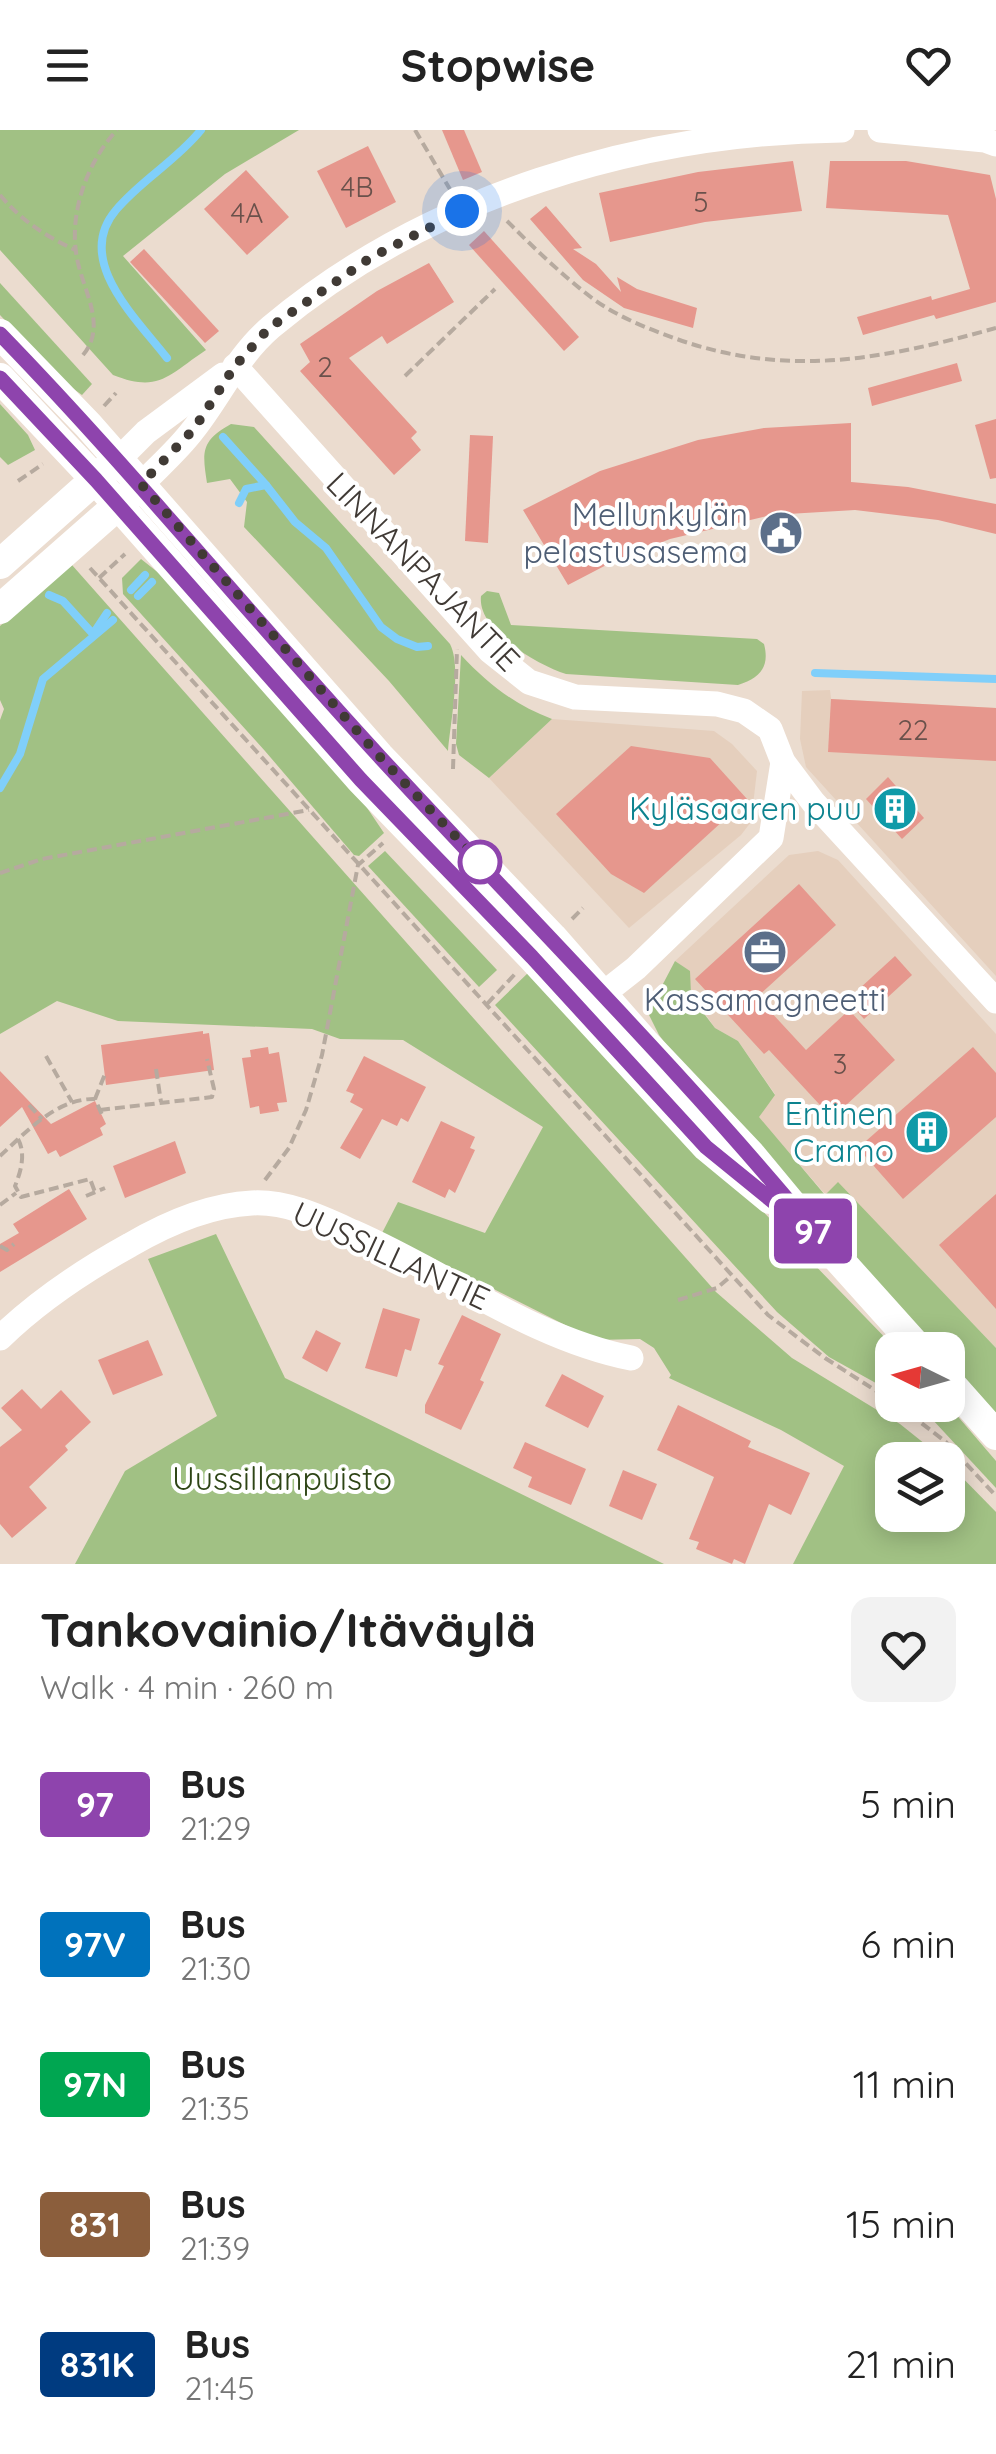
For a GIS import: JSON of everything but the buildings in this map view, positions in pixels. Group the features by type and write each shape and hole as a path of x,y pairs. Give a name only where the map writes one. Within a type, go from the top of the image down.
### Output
{"main road":[{"path":"0,334 107,470 118,506 361,780 532,957 591,1004"},
{"path":"0,378 107,470 141,484 591,1004 706,1147 823,1242 904,1332"},
{"path":"0,564 107,470"},
{"path":"0,609 141,484"},
{"path":"965,1400 996,1434"}],"street":[{"path":"141,484 194,429 235,366 269,328 370,258 462,211 545,177 615,158 726,137 842,130"},
{"path":"880,130 996,144"},
{"path":"107,470 146,432 235,366"},
{"name":"LINNANPAJANTIE","path":"235,366 490,650 529,682 575,697 717,704 744,710 770,730 783,762 813,802 996,1002"},
{"path":"591,1004 772,838 783,762"},
{"name":"UUSSILLANTIE","path":"0,1338 23,1315 90,1268 150,1234 207,1211 255,1202 318,1216 588,1349 630,1358"}],"path":[{"path":"82,355 90,346 94,320 75,250 82,191 92,166 117,130"},
{"path":"415,130 462,211"},
{"path":"0,194 17,215 41,234 75,250"},
{"path":"500,214 594,300 635,324 703,348 750,358 834,362 931,346 996,328"},
{"path":"405,376 494,289"},
{"path":"80,556 768,1315 875,1390"},
{"path":"453,769 457,645"},
{"path":"0,873 42,859 309,810"},
{"path":"278,1163 306,1110 322,1055 358,865 386,841"},
{"path":"570,921 583,908"},
{"path":"487,1004 512,976"},
{"path":"46,1056 72,1102"},
{"path":"100,1110 212,1097 208,1058"},
{"path":"156,1069 161,1102"},
{"path":"102,1117 95,1099 105,1074"},
{"path":"0,1156 42,1119 72,1102 95,1099"},
{"path":"28,1105 42,1119"},
{"path":"0,1205 16,1193 22,1164 18,1139"},
{"path":"16,1193 29,1197 90,1179 95,1192"},
{"path":"86,1196 105,1188"},
{"path":"0,1246 8,1250 14,1244"},
{"path":"678,1300 716,1288 731,1276"},
{"path":"920,1422 946,1442 996,1496"}],"shaded area":[{"path":"830,690 831,699 996,708 996,976 806,767 800,739 802,691"},
{"path":"552,719 714,731 757,771 751,822 741,835 629,928 489,778"},
{"path":"818,851 838,860 996,1034 996,1348 838,1183 826,1195 758,1117 775,1094 738,1041 715,1028 691,993 689,971 675,961 789,855"}],"green space":[{"path":"0,130 299,130 225,174 123,256 206,350 172,374 152,382 113,375 0,250"},
{"path":"0,283 92,384 82,395 61,380 0,315"},
{"path":"0,404 28,435 35,450 8,465 0,457"},
{"path":"231,424 254,427 450,644 455,681 448,751 389,681 244,527 247,502 230,479 207,483 206,448 214,436"},
{"path":"141,559 165,578 347,778 384,833 359,856 354,855 123,594 122,578"},
{"path":"72,565 716,1292 792,1358 875,1409 875,1422 897,1422 922,1442 875,1442 875,1532 965,1532 965,1480 996,1512 996,1564 793,1564 844,1466 781,1430 669,1378 671,1375 654,1348 640,1339 595,1340 382,1233 398,1202 485,1233 543,1127 403,1040 340,1039 312,1029 118,1021 57,1001 0,1034 0,720 4,709 0,700 0,626"},
{"path":"487,591 499,593 511,625 757,639 764,644 764,665 752,679 738,685 566,674 526,655 499,634 482,609 481,596"},
{"path":"461,655 503,693 552,719 489,778 459,755 456,744"},
{"path":"385,851 497,970 479,987 368,866"},
{"path":"675,961 690,971 691,993 702,1011 715,1028 738,1041 775,1095 759,1117 825,1195 838,1182 996,1348 996,1413 965,1379 965,1332 922,1332 685,1070 659,1035 646,1009 647,999 654,1001"},
{"path":"530,971 880,1332 875,1332 875,1383 829,1357 777,1312 495,1005"},
{"name":"Uussillanpuisto","path":"216,1234 285,1378 664,1564 75,1564 125,1471 217,1416 148,1259"},
{"path":"935,1422 963,1422 996,1461 996,1488 965,1455 965,1442 953,1442"}],"waterway":[{"path":"167,358 114,288 105,269 102,249 105,229 116,210 201,130"},
{"path":"223,437 266,485"},
{"path":"239,503 246,489 266,485 295,522 326,548 381,627 397,639 417,647 428,646"},
{"path":"131,590 145,575"},
{"path":"138,596 152,582"},
{"path":"49,595 63,601 93,634 107,613"},
{"path":"0,788 20,754 43,679 113,620"},
{"path":"815,673 996,679"}],"bus line":[{"name":"97","path":"0,334 88,425 379,756 750,1154 823,1242 706,1147 532,957 361,780 96,480 0,378"}],"place":[{"name":"Mellunkylän pelastusasema","path":"781,533"},
{"name":"Kyläsaaren puu","path":"895,809"},
{"name":"Kassamagneetti","path":"765,952"},
{"name":"Entinen Cramo","path":"927,1132"}],"route":[{"path":"462,211 370,258 269,328 235,366 194,429 141,484 379,756 480,862"}]}
